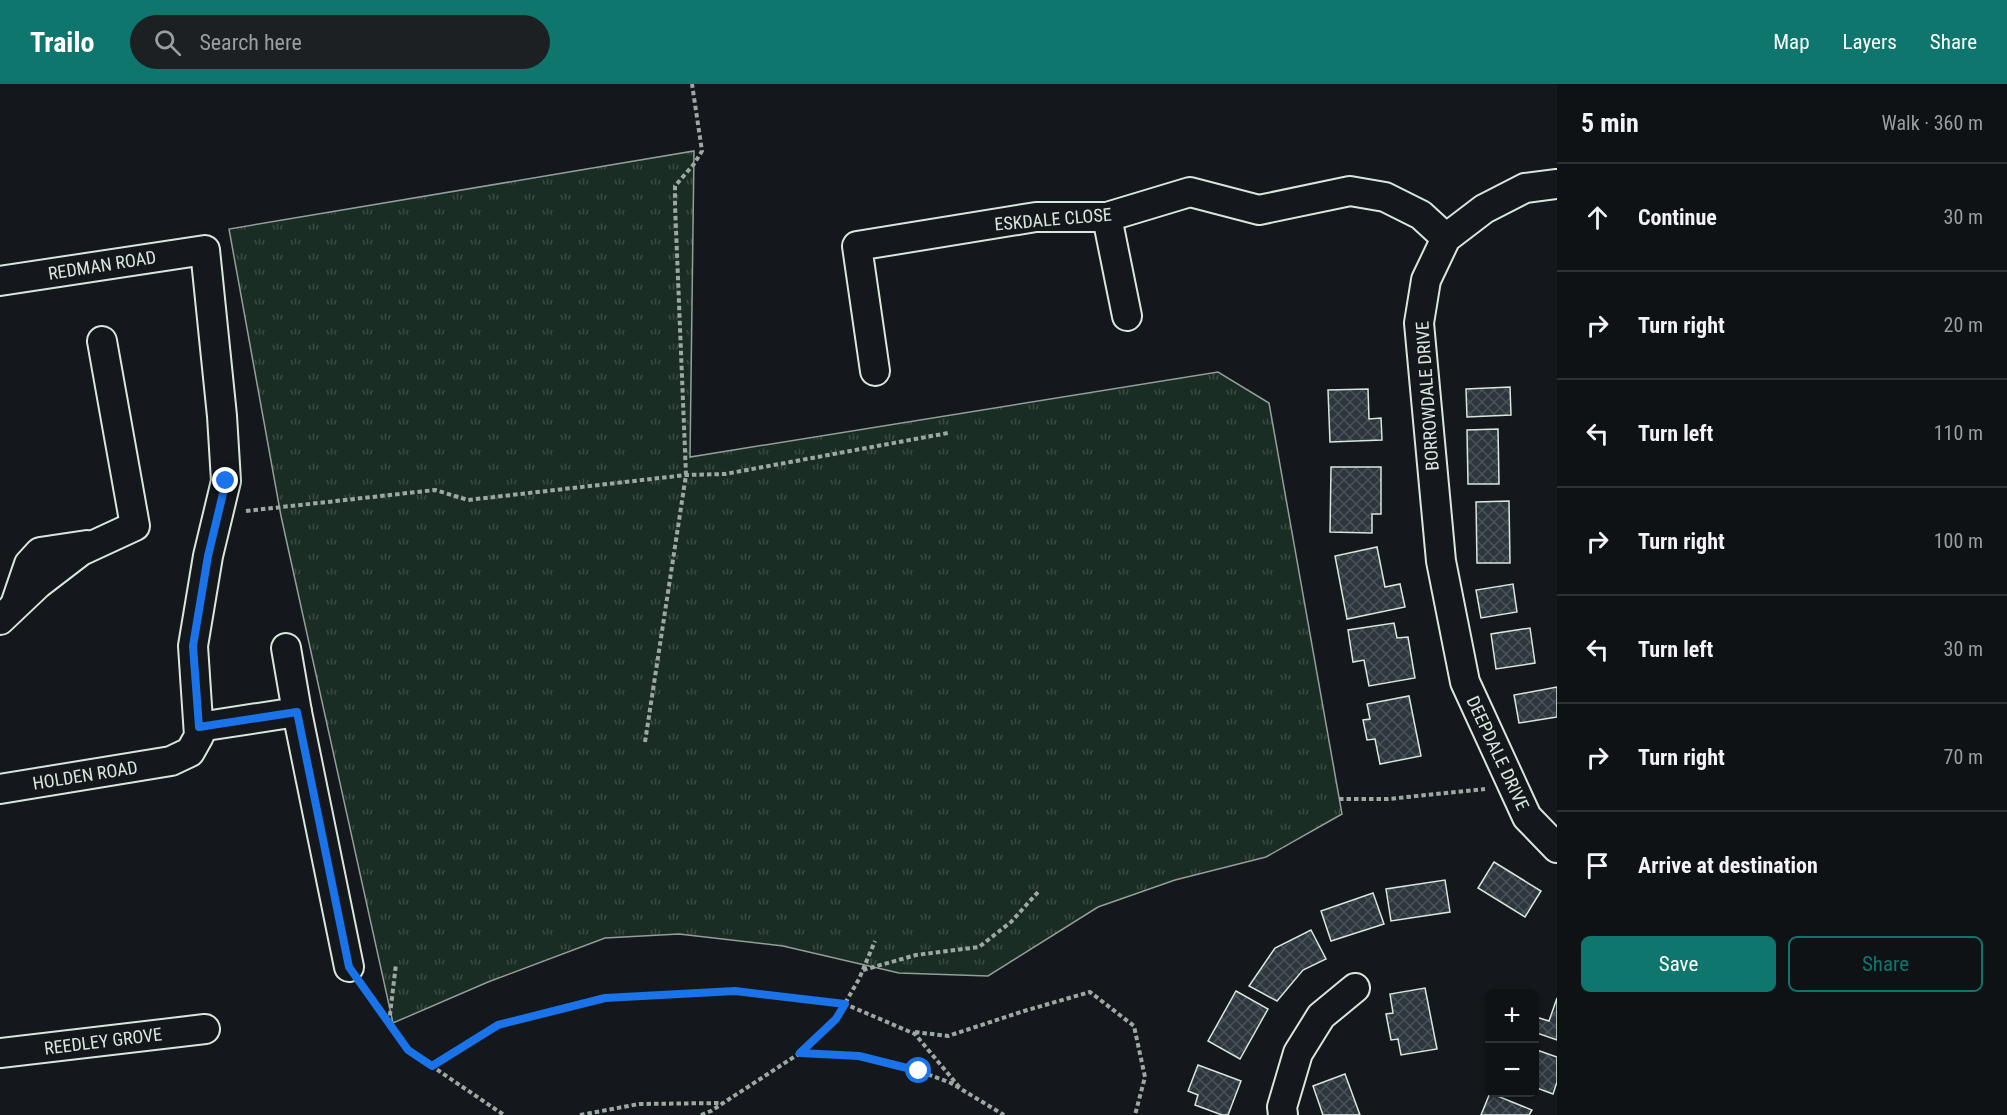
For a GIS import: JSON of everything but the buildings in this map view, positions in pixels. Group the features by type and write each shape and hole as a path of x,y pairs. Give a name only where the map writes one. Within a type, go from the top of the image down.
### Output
{"street":[{"name":"BORROWDALE DRIVE","path":"1465,682 1442,561 1419,323 1426,280 1446,238 1484,209 1525,188 1557,184"},
{"name":"ESKDALE CLOSE","path":"875,371 857,246 1036,217 1107,217 1190,192 1259,210 1350,191 1385,197 1421,215 1446,238"},
{"path":"1107,217 1127,316"},
{"name":"REDMAN ROAD","path":"0,281 205,250 221,405 226,481 218,514"},
{"path":"7,613 29,564 40,552 95,544 135,526 102,340"},
{"path":"218,514 208,556 193,646 199,727 297,712"},
{"path":"286,648 349,967"},
{"name":"DEEPDALE DRIVE","path":"1465,682 1527,817 1557,848"},
{"name":"HOLDEN ROAD","path":"0,789 171,761 190,752 199,736 199,727"},
{"path":"1283,1115 1282,1107 1298,1053 1321,1016 1355,988"},
{"name":"REEDLEY GROVE","path":"0,1053 205,1029"}],"path":[{"path":"645,742 686,475 675,186 702,151 692,84"},
{"path":"218,514 435,490 468,500 686,475 725,474 948,433"},
{"path":"1340,799 1388,799 1441,794 1491,789 1511,782"},
{"path":"863,970 916,955 979,947 1011,922 1038,892"},
{"path":"700,1115 723,1103 800,1053 836,1019 863,970 875,941"},
{"path":"389,1023 396,964"},
{"path":"349,967 408,1050 504,1115"},
{"path":"432,1066 498,1025 605,998 735,991 845,1004 911,1032 960,1089"},
{"path":"911,1032 948,1036 1090,992 1134,1026 1145,1077 1135,1115"},
{"path":"800,1053 859,1056 919,1071 960,1089 1004,1115"},
{"path":"580,1115 639,1104 723,1103"}],"green space":[{"path":"694,151 690,457 1218,372 1269,403 1342,814 1266,857 1175,880 1098,907 988,976 899,973 783,946 679,934 605,938 488,982 393,1023 281,516 229,229"}],"route":[{"path":"226,481 208,556 193,646 199,727 297,712 349,967 408,1050 432,1066 498,1025 605,998 735,991 845,1004 836,1019 800,1053 859,1056 919,1071"}]}
